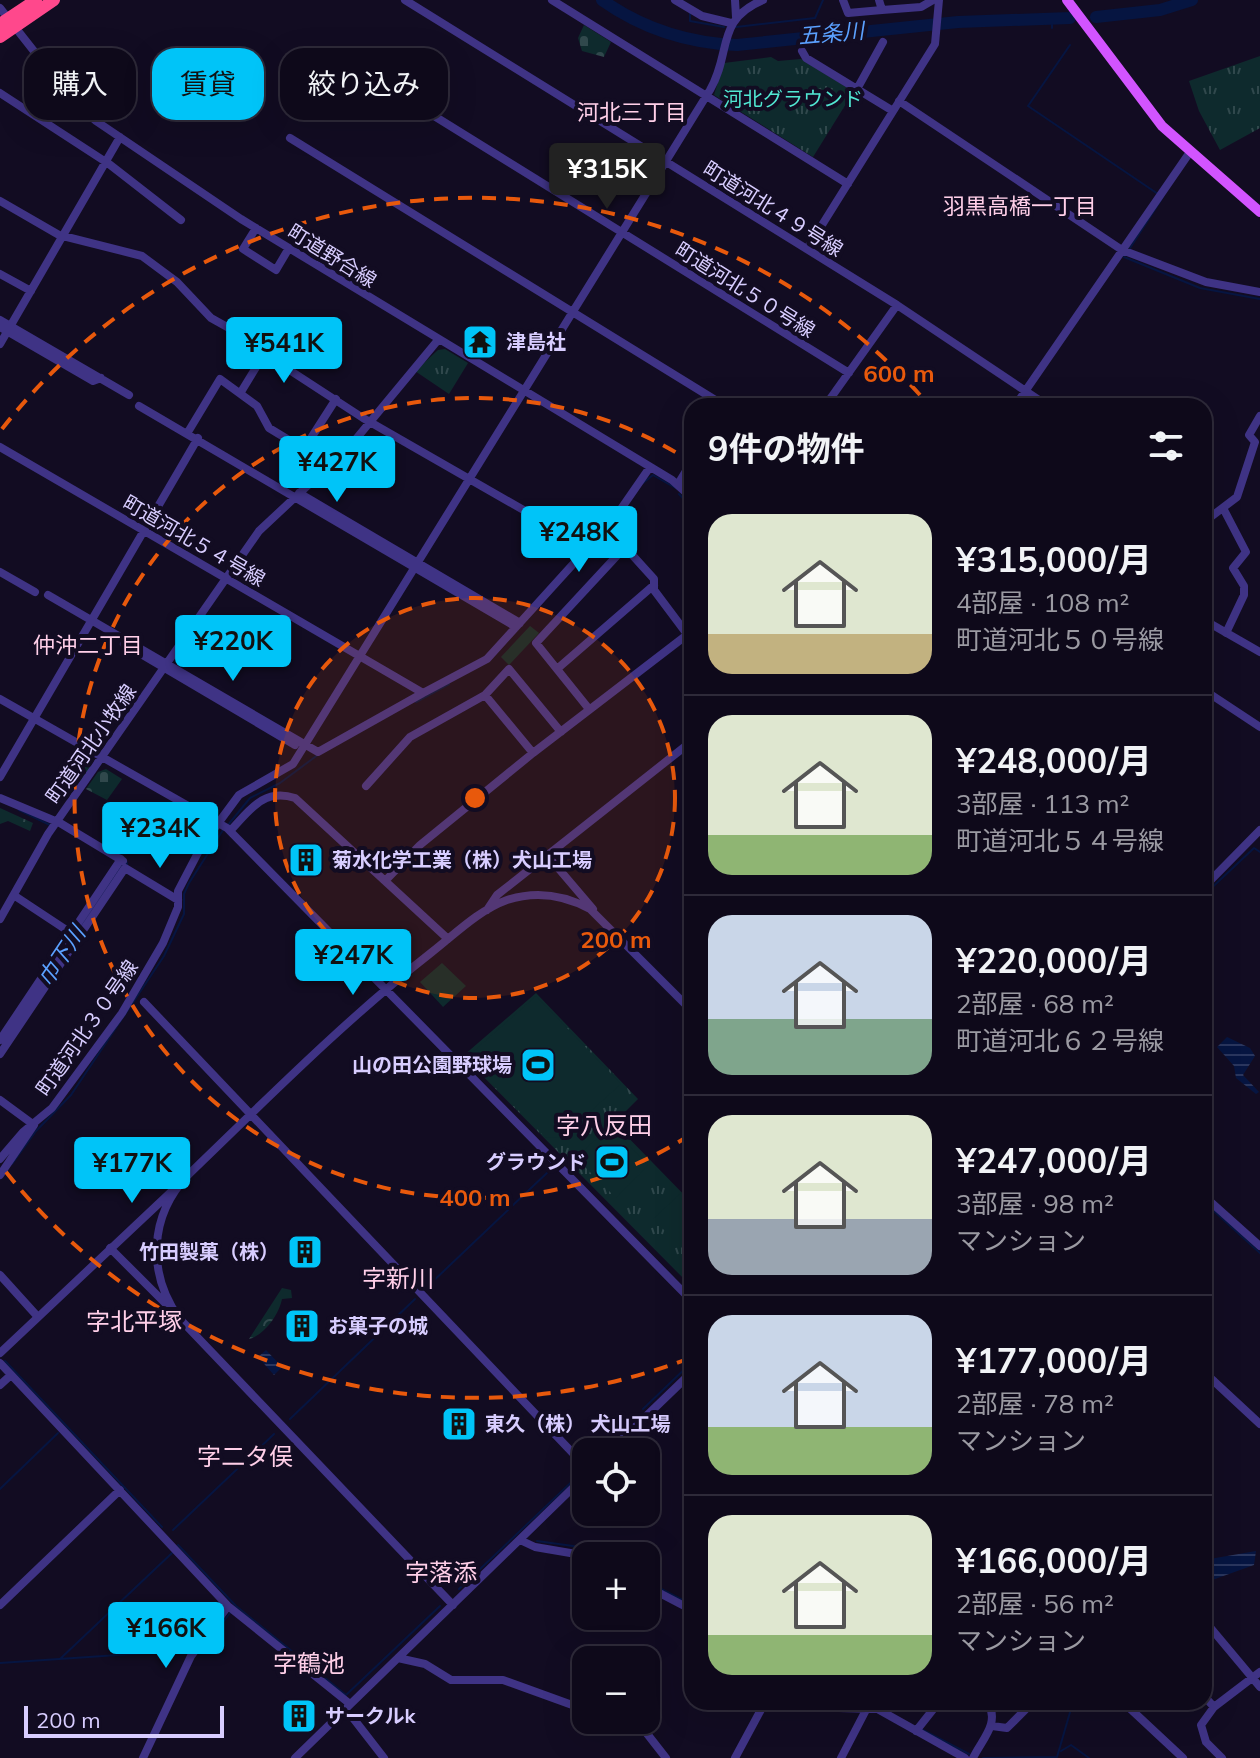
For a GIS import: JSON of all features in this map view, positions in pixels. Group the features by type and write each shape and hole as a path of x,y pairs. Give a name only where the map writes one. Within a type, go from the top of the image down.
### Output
{"highway":[{"path":"0,37 6,20 36,0"},
{"path":"6,20 54,0"}],"main road":[{"path":"1069,2 1149,110 1190,152 1260,212"}],"street":[{"name":"町道河北４９号線","path":"405,0 897,305 1036,398"},
{"path":"552,0 848,184"},
{"path":"675,0 702,16 732,24"},
{"path":"523,391 707,97 732,24 735,0"},
{"path":"732,24 763,0"},
{"path":"807,249 937,36 937,2 921,7 848,13 843,0"},
{"path":"879,0 882,10"},
{"name":"町道野合線","path":"6,20 74,101 120,137 256,228 684,490"},
{"path":"857,89 883,42"},
{"path":"802,51 806,58 893,111"},
{"path":"0,93 106,162 181,220"},
{"path":"899,101 1122,250 1206,282 1260,292"},
{"name":"町道河北５０号線","path":"439,120 620,235 849,373"},
{"path":"0,344 6,328 31,291 120,137"},
{"path":"290,138 712,398"},
{"path":"1021,398 1190,152"},
{"path":"0,201 63,236 142,256 177,282 211,318 266,351 274,360 370,422 588,547"},
{"path":"256,228 243,249 276,270 289,248"},
{"path":"0,274 31,291"},
{"path":"831,398 897,305"},
{"path":"0,320 6,328 129,395"},
{"name":"町道河北小牧線","path":"1,916 56,822 259,531 330,465 438,340"},
{"path":"241,392 266,351"},
{"path":"0,767 142,529 220,379 257,406 269,428 330,465"},
{"name":"町道河北３０号線","path":"0,1159 23,1132 52,1108 122,1013 163,943 178,897 202,845 226,828 239,795 289,768 304,747 523,391"},
{"path":"304,449 336,399"},
{"path":"139,406 518,625"},
{"path":"1212,516 1237,497 1258,444 1249,435 1260,416"},
{"name":"町道河北５４号線","path":"0,447 423,693"},
{"path":"48,595 304,747 318,752 487,659 614,519 650,467"},
{"path":"680,486 684,478"},
{"path":"1223,508 1246,552 1233,568 1244,586 1244,595 1226,633"},
{"path":"589,709 536,643 625,547 654,579 654,590 684,625"},
{"path":"0,566 15,575 12,579"},
{"path":"0,572 35,592"},
{"path":"557,669 654,585"},
{"path":"1212,625 1260,652"},
{"path":"385,881 420,845 684,637"},
{"path":"366,786 410,737 485,695 509,669 561,732"},
{"path":"485,695 533,753"},
{"path":"1212,695 1260,727"},
{"path":"0,699 226,828 684,1293"},
{"path":"0,777 32,717"},
{"path":"487,910 497,895 684,747"},
{"path":"226,828 259,799 284,794 295,798 448,939"},
{"path":"0,798 56,822 178,897"},
{"path":"1212,879 1260,830"},
{"path":"547,855 596,913 684,1003"},
{"path":"0,1040 119,861"},
{"path":"0,1054 125,868 178,897"},
{"path":"0,1353 385,989 487,910 512,899 541,895 572,900 596,913"},
{"path":"15,896 71,933"},
{"path":"144,1002 572,1452"},
{"path":"0,1175 34,1125 2,1105"},
{"path":"173,1310 160,1279 156,1247 161,1219 177,1187"},
{"path":"1212,1203 1260,1246"},
{"path":"110,1248 173,1310 453,1605"},
{"path":"0,1275 38,1317"},
{"path":"0,1363 228,1606 348,1707 384,1758"},
{"path":"0,1385 11,1375"},
{"path":"624,1438 684,1380"},
{"path":"1214,1381 1260,1424"},
{"path":"295,1758 572,1489"},
{"path":"0,1605 120,1490"},
{"path":"520,1540 535,1547 572,1553"},
{"path":"660,1593 684,1606"},
{"path":"143,1758 191,1656 228,1606"},
{"path":"1212,1628 1256,1674 1260,1687"},
{"path":"398,1658 425,1664 451,1680 501,1679 572,1705"},
{"path":"1212,1710 1256,1674"},
{"path":"735,1758 761,1710"},
{"path":"841,1758 867,1710"},
{"path":"876,1710 918,1728 965,1758"},
{"path":"918,1728 933,1710"},
{"path":"973,1758 992,1726 992,1710"},
{"path":"992,1726 1007,1728 1025,1710"},
{"path":"1132,1710 1183,1758"},
{"path":"1212,1710 1201,1725 1201,1732 1222,1758"},
{"path":"647,1734 666,1758"}],"green space":[{"path":"584,25 611,42 604,57 582,51 578,38"},
{"path":"1260,56 1260,128 1220,150 1199,111 1189,81"},
{"name":"河北グラウンド","path":"771,57 778,61 801,59 854,92 848,94 849,99 813,157 714,95 724,63"},
{"path":"742,85 758,95 747,112 732,103"},
{"path":"476,326 495,338 486,352 478,345 485,334 479,331 474,340 470,338"},
{"path":"445,349 468,363 449,394 415,371 438,350"},
{"path":"530,626 539,633 509,665 501,657"},
{"path":"86,756 91,769 76,791 60,783"},
{"path":"106,769 122,779 107,800 86,789 98,772"},
{"path":"0,808 33,823 30,831 8,821 0,824"},
{"path":"442,963 466,986 443,1007 420,982"},
{"path":"536,993 638,1099 614,1123 684,1195 684,1279 463,1056"},
{"name":"山の田公園野球場","path":"536,996 621,1084 561,1138 545,1137 466,1058"},
{"name":"グラウンド","path":"610,1126 648,1165 616,1198 576,1158"},
{"path":"681,1193 684,1196 684,1250 653,1219"},
{"path":"282,1288 291,1290 292,1298 282,1299 270,1323 249,1339"}],"water":[{"path":"1227,1037 1250,1048 1255,1056 1243,1075 1259,1092 1256,1094 1236,1078 1234,1066 1217,1047"},
{"path":"266,1350 282,1367 274,1375 258,1357"},
{"path":"1256,1551 1254,1565 1212,1580 1212,1559"}],"waterway":[{"name":"五条川","path":"602,0 633,19 666,33 737,45 958,22 1070,18"},
{"path":"736,27 815,18 823,0"},
{"name":"五条川","path":"1096,17 1160,10 1192,0"},
{"path":"690,13 690,21 724,27"},
{"path":"1052,19 1052,28"},
{"path":"1070,45 1028,106 1158,194"},
{"path":"1130,248 1163,197"},
{"path":"1124,257 1200,288 1260,299"},
{"path":"643,483 653,475 679,490"},
{"path":"679,494 684,499"},
{"path":"416,702 449,684"},
{"path":"228,825 250,798 280,783 319,754"},
{"path":"19,810 50,825"},
{"path":"12,1164 36,1131 71,1095 164,956 184,914 184,894 189,883 223,830"},
{"path":"1212,887 1254,848 1260,852"},
{"name":"巾下川","path":"55,965 122,864"},
{"path":"428,1286 549,1171"},
{"path":"1212,1209 1260,1253"},
{"path":"290,1419 415,1299"},
{"path":"5,1361 162,1527"},
{"path":"643,1409 684,1370"},
{"path":"612,1438 632,1419"},
{"path":"0,1489 58,1433"},
{"path":"173,1530 274,1434"},
{"path":"459,1589 572,1482"},
{"path":"537,1541 572,1546"},
{"path":"178,1545 236,1606 346,1695 440,1606"},
{"path":"60,1659 172,1553"},
{"path":"660,1588 684,1601"},
{"path":"202,1649 230,1613"},
{"path":"0,1663 192,1650"},
{"path":"983,1758 1057,1757 1071,1710"},
{"path":"921,1729 969,1754"},
{"path":"1061,1751 1071,1745 1089,1758"}],"place":[{"name":"津島社","path":"480,342"},
{"name":"菊水化学工業（株）犬山工場","path":"306,860"},
{"name":"山の田公園野球場","path":"538,1065"},
{"name":"グラウンド","path":"612,1162"},
{"name":"竹田製菓（株）","path":"305,1252"},
{"name":"お菓子の城","path":"302,1326"},
{"name":"東久（株） 犬山工場","path":"459,1424"},
{"name":"サークルk","path":"299,1716"}],"district":[{"name":"河北三丁目","path":"632,112"},
{"name":"羽黒高橋一丁目","path":"1020,206"},
{"name":"仲沖二丁目","path":"88,645"},
{"name":"字八反田","path":"604,1126"},
{"name":"字新川","path":"398,1279"},
{"name":"字北平塚","path":"134,1322"},
{"name":"字二タ俣","path":"245,1457"},
{"name":"字落添","path":"441,1573"},
{"name":"字鶴池","path":"309,1664"}]}
